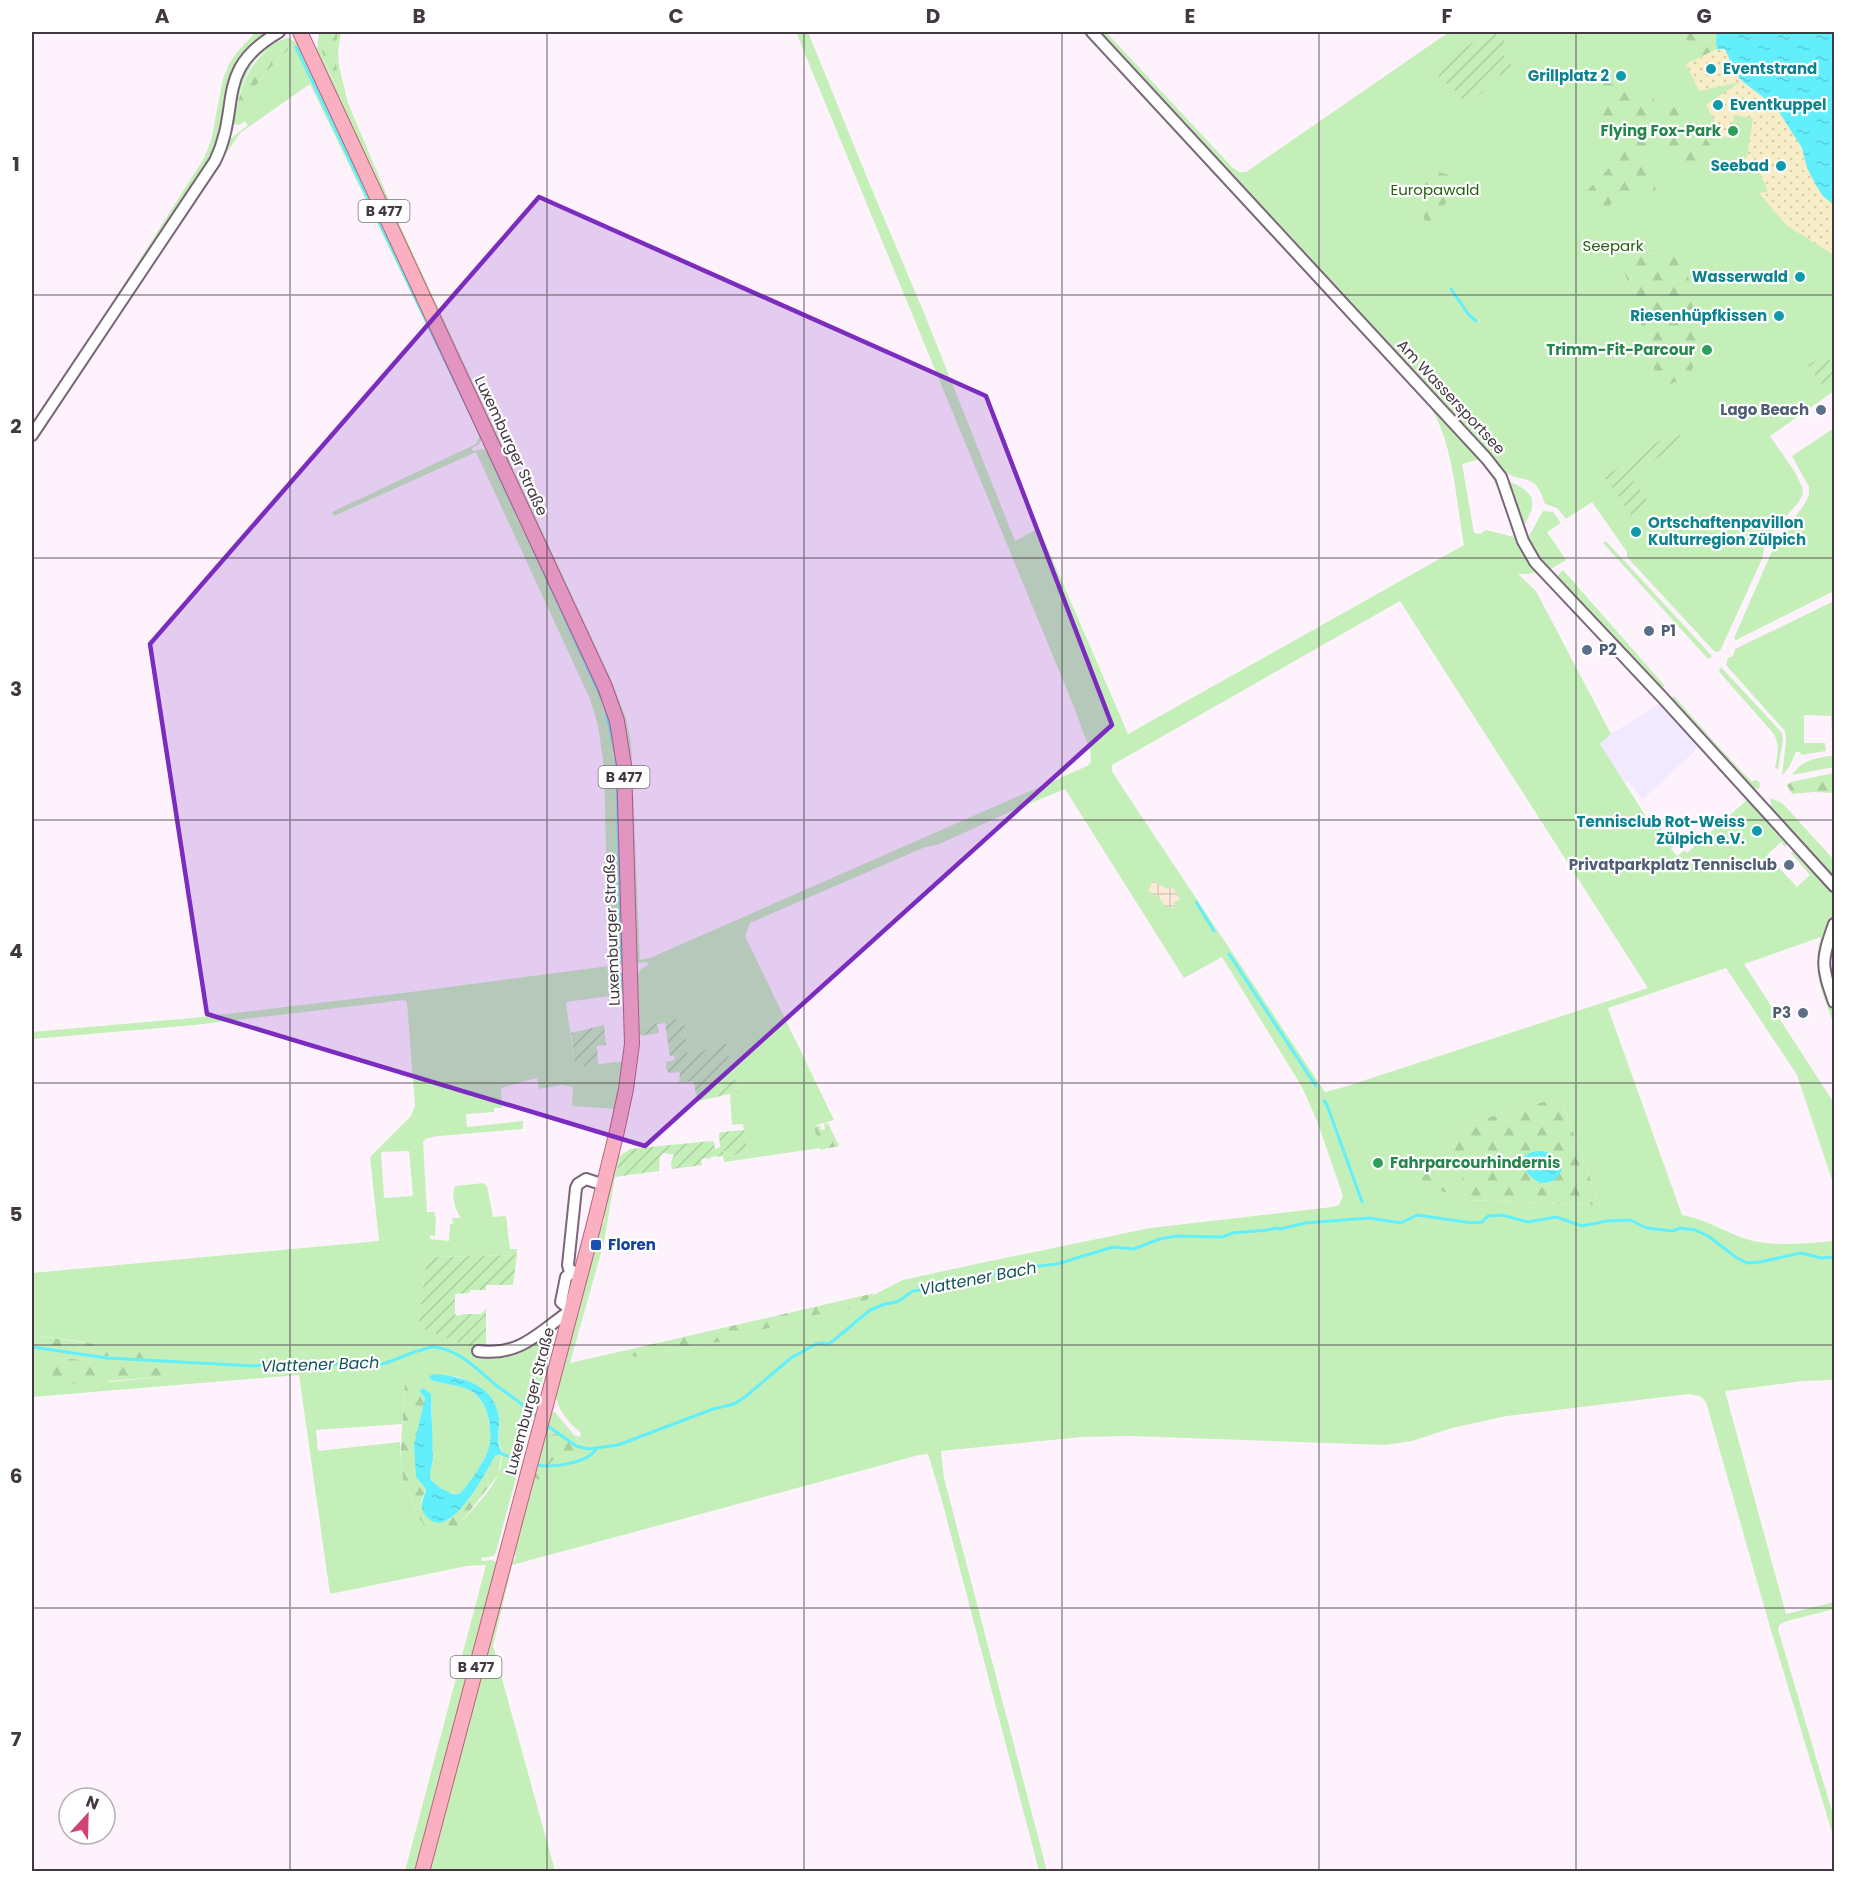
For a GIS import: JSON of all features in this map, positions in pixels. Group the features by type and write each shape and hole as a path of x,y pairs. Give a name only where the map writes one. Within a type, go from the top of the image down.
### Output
{"main road":[{"name":"Luxemburger Straße","path":"300,32 609,695 617,721 624,765 632,1038 621,1114 422,1872"}],"street":[{"path":"32,435 214,161 224,138 232,87 243,62 256,47 279,32"},
{"name":"Am Wassersportsee","path":"1092,32 1486,458 1502,477 1524,541 1535,562 1834,886"},
{"path":"1834,924 1823,963 1834,1002"},
{"path":"578,1273 569,1269 567,1265 576,1188 586,1179 604,1185"},
{"path":"478,1351 495,1353 510,1350 537,1335 571,1310"}],"highlighted area":[{"path":"539,197 986,396 1112,725 645,1146 207,1014 150,644"}],"shaded area":[{"path":"1659,704 1696,745 1695,751 1643,799 1628,781 1625,783 1600,744 1611,734"},
{"path":"1161,863 1192,911 1157,935 1127,885"}],"green space":[{"path":"256,32 265,32 241,55 230,77 219,138 210,161 32,429 32,425 204,158 211,141 223,79 229,64"},
{"path":"319,32 324,32 323,57 342,95 335,55 338,32 341,32 339,66 348,103 397,219 610,677 626,718 631,742 640,960 650,958 1087,766 1091,762 1090,750 1074,707 796,32 808,32 1015,541 1039,528 1128,734 1464,545 1445,439 1431,408 1082,32 1087,32 1484,460 1496,478 1518,540 1535,572 1518,574 1536,591 1611,734 1600,744 1650,823 1654,821 1664,832 1660,839 1663,843 1668,834 1676,842 1671,849 1677,856 1685,850 1687,853 1748,799 1789,843 1785,847 1781,842 1767,855 1797,887 1810,875 1791,853 1796,849 1834,891 1833,916 1820,960 1834,1024 1819,981 1817,960 1821,937 1744,964 1834,1103 1834,1186 1797,1075 1726,968 1608,1008 1682,1215 1759,1242 1792,1244 1834,1241 1834,1380 1803,1381 1725,1391 1786,1614 1834,1602 1834,1609 1787,1621 1780,1624 1778,1629 1834,1818 1834,1839 1770,1627 1706,1402 1700,1396 1688,1394 1507,1416 1452,1428 1412,1441 1385,1445 1130,1436 1082,1437 941,1451 944,1478 1047,1871 1039,1871 928,1454 512,1565 493,1646 555,1871 426,1871 507,1568 516,1557 511,1554 511,1551 542,1435 544,1435 551,1413 549,1412 555,1412 574,1435 580,1437 581,1433 559,1407 555,1387 592,1247 594,1248 605,1218 603,1216 607,1190 610,1189 608,1183 614,1162 617,1161 619,1155 621,1155 604,1242 570,1363 627,1350 629,1355 636,1357 724,1341 810,1316 822,1314 828,1318 903,1280 976,1264 1150,1228 1332,1207 1339,1205 1343,1196 1317,1121 1302,1087 1222,957 1184,978 1065,789 750,923 745,936 834,1120 814,1126 820,1148 724,1162 722,1151 725,1151 726,1156 748,1153 743,1124 732,1125 730,1094 739,1092 725,1041 716,1043 717,1048 687,1053 684,1017 639,1027 636,976 648,965 647,962 639,963 634,960 627,747 618,707 317,51","holes":["1480,459 1498,488 1514,537 1486,530 1480,534 1474,533 1462,464","1400,601 1648,988 1325,1092 1124,790 1112,771 1112,765","1153,881 1167,889 1172,887 1180,899 1173,903 1175,907 1171,909 1169,906 1166,907 1159,897 1148,891","1560,1097 1600,1205 1466,1200 1425,1185 1420,1177 1424,1168 1431,1167 1443,1178 1459,1187 1464,1184 1453,1143 1454,1134 1461,1125","560,1427 563,1428 585,1446 585,1451 579,1458 566,1456 555,1458 539,1480 534,1479 544,1436 555,1434"]},
{"path":"324,32 338,32 336,62 342,96 324,57 322,40"},
{"name":"Seepark","path":"1098,32 1106,32 1232,167 1239,172 1246,172 1449,32 1717,32 1716,41 1736,74 1776,107 1798,141 1807,168 1816,185 1834,205 1834,391 1770,436 1795,472 1803,494 1799,502 1766,539 1762,559 1721,649 1718,652 1714,651 1627,557 1627,552 1592,502 1566,519 1557,508 1545,504 1541,493 1533,483 1504,471 1389,344 1238,191"},
{"path":"1489,32 1508,32 1500,51 1512,66 1500,76 1498,71 1479,87 1483,92 1468,105 1431,70"},
{"path":"1686,32 1717,32 1717,49 1686,64"},
{"path":"288,38 301,47 483,437 479,444 472,448 473,451 488,450 606,701 619,756 624,965 620,967 620,971 625,974 626,994 566,1002 575,1067 625,1061 617,1109 572,1106 573,1087 562,1085 539,1089 537,1078 501,1088 502,1108 494,1108 494,1112 466,1114 467,1127 523,1121 523,1129 439,1136 427,1138 423,1142 427,1212 434,1212 436,1218 435,1236 430,1235 430,1239 449,1241 452,1218 461,1218 454,1203 455,1186 484,1183 487,1186 493,1217 506,1216 510,1249 517,1249 517,1255 427,1257 418,1327 474,1346 474,1352 496,1355 559,1319 496,1552 494,1556 481,1558 482,1561 491,1560 499,1563 418,1871 405,1871 486,1565 467,1566 330,1594 299,1375 32,1397 32,1346 73,1352 76,1347 81,1348 84,1342 32,1335 32,1273 379,1241 370,1157 411,1116 415,1106 407,1002 404,1000 195,1025 32,1039 32,1032 192,1018 609,966 604,767 598,725 590,699 476,452 334,516 332,512 476,444 479,438 310,84 240,133 32,445 32,441 169,236 229,140 248,125 245,121 239,125 233,124 232,121 240,80 252,59 273,43","holes":["287,46 288,50 257,84 244,118 235,114 245,78 254,61 268,50","409,1151 413,1196 384,1198 381,1152","53,1357 118,1365 163,1375 110,1382","455,1376 478,1386 494,1403 499,1419 499,1443 502,1451 499,1472 486,1494 458,1526 416,1513 404,1484 400,1461 400,1442 318,1451 316,1430 402,1424 405,1381 414,1382 426,1391 431,1403 433,1461 430,1477 443,1490 459,1494 477,1472 488,1452 490,1440 488,1416 481,1401 471,1391 431,1380"]},
{"path":"282,43 287,46 288,50 257,84 244,118 236,118 235,114 250,69 273,46"},
{"path":"1600,77 1605,77 1609,83 1615,85 1618,80 1626,78 1637,89 1654,96 1648,133 1649,155 1656,191 1613,200 1606,209 1601,210 1594,209 1585,193 1615,162 1615,138 1603,124 1595,85"},
{"path":"1674,99 1698,120 1702,132 1717,156 1715,162 1676,163 1673,159 1666,159 1664,130 1670,102"},
{"name":"Europawald","path":"1424,170 1449,175 1456,191 1427,225 1415,186 1416,173"},
{"path":"1650,249 1680,258 1697,310 1691,311 1698,336 1694,347 1696,356 1691,374 1662,387 1658,384 1621,261 1621,258"},
{"path":"1826,354 1834,367 1834,381 1824,388 1808,365"},
{"path":"1834,428 1834,591 1736,640 1734,638 1776,542 1809,495 1809,487 1792,456"},
{"path":"1676,430 1683,441 1612,488 1604,477"},
{"path":"1634,481 1650,505 1632,517 1616,493"},
{"path":"1508,483 1525,490 1532,499 1531,511 1523,526"},
{"path":"1543,511 1553,512 1561,523 1547,532 1566,560 1549,570 1534,551 1529,536"},
{"path":"1606,541 1712,656 1708,659 1603,543"},
{"path":"1563,570 1665,686 1660,689 1556,577"},
{"path":"1834,601 1834,745 1831,716 1804,715 1804,743 1825,743 1826,751 1801,755 1800,752 1796,752 1782,776 1785,731 1726,665 1728,658 1733,656 1735,649"},
{"path":"1721,667 1782,733 1778,769 1775,768 1777,746 1774,734 1721,674 1719,671"},
{"path":"1674,696 1751,781 1757,780 1760,783 1759,789 1752,788 1670,700"},
{"path":"1834,756 1834,767 1792,775 1807,761"},
{"path":"1834,773 1834,793 1792,794 1787,785 1791,782"},
{"path":"1770,798 1785,806 1834,860 1834,880 1772,812"},
{"path":"684,1017 687,1053 717,1048 716,1043 725,1041 739,1092 698,1101 693,1081 679,1083 680,1072 669,1073 666,1069 666,1062 675,1060 674,1056 670,1056 665,1023 657,1024 659,1033 638,1036 639,1027"},
{"path":"604,1025 606,1045 597,1046 598,1065 575,1067 571,1033"},
{"path":"1560,1097 1600,1205 1466,1200 1425,1185 1419,1176 1423,1168 1431,1167 1443,1178 1459,1187 1464,1184 1453,1143 1454,1134 1461,1125"},
{"path":"828,1123 839,1146 820,1150 814,1126 820,1126 821,1130 825,1129 824,1124"},
{"path":"744,1130 748,1153 726,1156 723,1151 723,1156 701,1159 702,1165 672,1169 671,1162 674,1155 663,1153 660,1157 659,1171 615,1177 621,1155 630,1149 711,1141 714,1142 715,1149 720,1147 719,1134 721,1132"},
{"path":"517,1255 513,1285 486,1285 486,1290 470,1290 469,1293 455,1294 455,1314 458,1316 481,1314 486,1309 486,1349 464,1345 418,1327 427,1257"},
{"path":"875,1293 868,1299 828,1318 822,1314 810,1316 724,1341 636,1357 629,1355 627,1350"},
{"path":"32,1335 148,1352 150,1356 149,1359 144,1359 83,1354 81,1348 77,1347 73,1352 32,1346"},
{"path":"46,1358 161,1368 163,1375 47,1384 42,1367"},
{"path":"405,1380 421,1386 423,1388 419,1391 425,1398 415,1445 416,1477 426,1489 421,1501 424,1513 449,1520 469,1498 495,1456 502,1454 498,1475 458,1526 448,1532 436,1532 426,1528 416,1513 404,1484 400,1461"},
{"path":"560,1427 580,1441 585,1451 579,1458 566,1456 555,1459 539,1480 534,1478 544,1436 555,1434"}],"sand":[{"name":"Seebad","path":"1725,48 1736,74 1742,81 1776,107 1802,148 1807,168 1816,185 1827,200 1834,205 1834,255 1786,225 1759,193 1767,192 1767,188 1754,163 1744,161 1747,156 1753,118 1734,115 1730,138 1723,136 1706,105 1740,82 1699,91 1686,64 1717,49"}],"water":[{"path":"1717,32 1834,32 1834,205 1822,195 1816,185 1807,168 1802,148 1776,107 1742,81 1736,74 1725,49 1717,49"},
{"path":"1537,1151 1556,1158 1562,1169 1554,1180 1540,1183 1525,1170 1522,1161 1524,1157"},
{"path":"434,1374 466,1380 484,1390 491,1397 499,1417 498,1443 502,1454 495,1456 458,1512 448,1520 438,1523 429,1519 423,1511 422,1504 426,1489 416,1477 414,1445 425,1398 419,1391 423,1388 431,1394 433,1460 430,1473 431,1480 440,1488 453,1494 459,1494 463,1490 485,1458 489,1447 490,1424 482,1401 477,1396 466,1389 431,1380 429,1376"}],"waterway":[{"path":"296,47 480,434"},
{"path":"1451,289 1469,315 1476,321"},
{"path":"489,454 516,512"},
{"path":"527,535 605,706 616,756 622,963"},
{"path":"1196,902 1214,931"},
{"path":"1229,954 1316,1086"},
{"path":"622,974 624,992"},
{"path":"1324,1101 1362,1202"},
{"name":"Vlattener Bach","path":"545,1424 576,1446 589,1449 618,1445 713,1409 734,1404 791,1358 816,1344 828,1344 870,1310 897,1302 913,1291 928,1289 935,1285 960,1285 988,1274 1006,1274 1021,1268 1057,1264 1113,1247 1133,1249 1176,1236 1222,1237 1233,1233 1280,1229 1305,1223 1369,1218 1401,1223 1417,1215 1472,1223 1482,1222 1488,1216 1502,1215 1528,1222 1556,1217 1582,1226 1607,1221 1630,1220 1647,1228 1673,1231 1680,1228 1695,1230 1708,1236 1747,1263 1801,1253 1821,1258 1834,1257"},
{"name":"Vlattener Bach","path":"32,1347 107,1358 255,1366 273,1363 376,1365 434,1347 462,1357 538,1418"},
{"path":"537,1465 552,1466 578,1461 586,1458 596,1449"},
{"path":"502,1454 516,1459"}],"place":[{"name":"Eventstrand","path":"1711,69"},
{"name":"Grillplatz 2","path":"1621,76"},
{"name":"Eventkuppel","path":"1718,105"},
{"name":"Flying Fox-Park","path":"1733,131"},
{"name":"Seebad","path":"1781,166"},
{"name":"Wasserwald","path":"1800,277"},
{"name":"Riesenhüpfkissen","path":"1779,316"},
{"name":"Trimm-Fit-Parcour","path":"1707,350"},
{"name":"Lago Beach","path":"1821,410"},
{"name":"Ortschaftenpavillon Kulturregion Zülpich","path":"1636,532"},
{"name":"P1","path":"1649,631"},
{"name":"P2","path":"1587,650"},
{"name":"Tennisclub Rot-Weiss Zülpich e.V.","path":"1757,831"},
{"name":"Privatparkplatz Tennisclub","path":"1789,865"},
{"name":"P3","path":"1803,1013"},
{"name":"Fahrparcourhindernis","path":"1378,1163"},
{"name":"Floren","path":"596,1245"}]}
